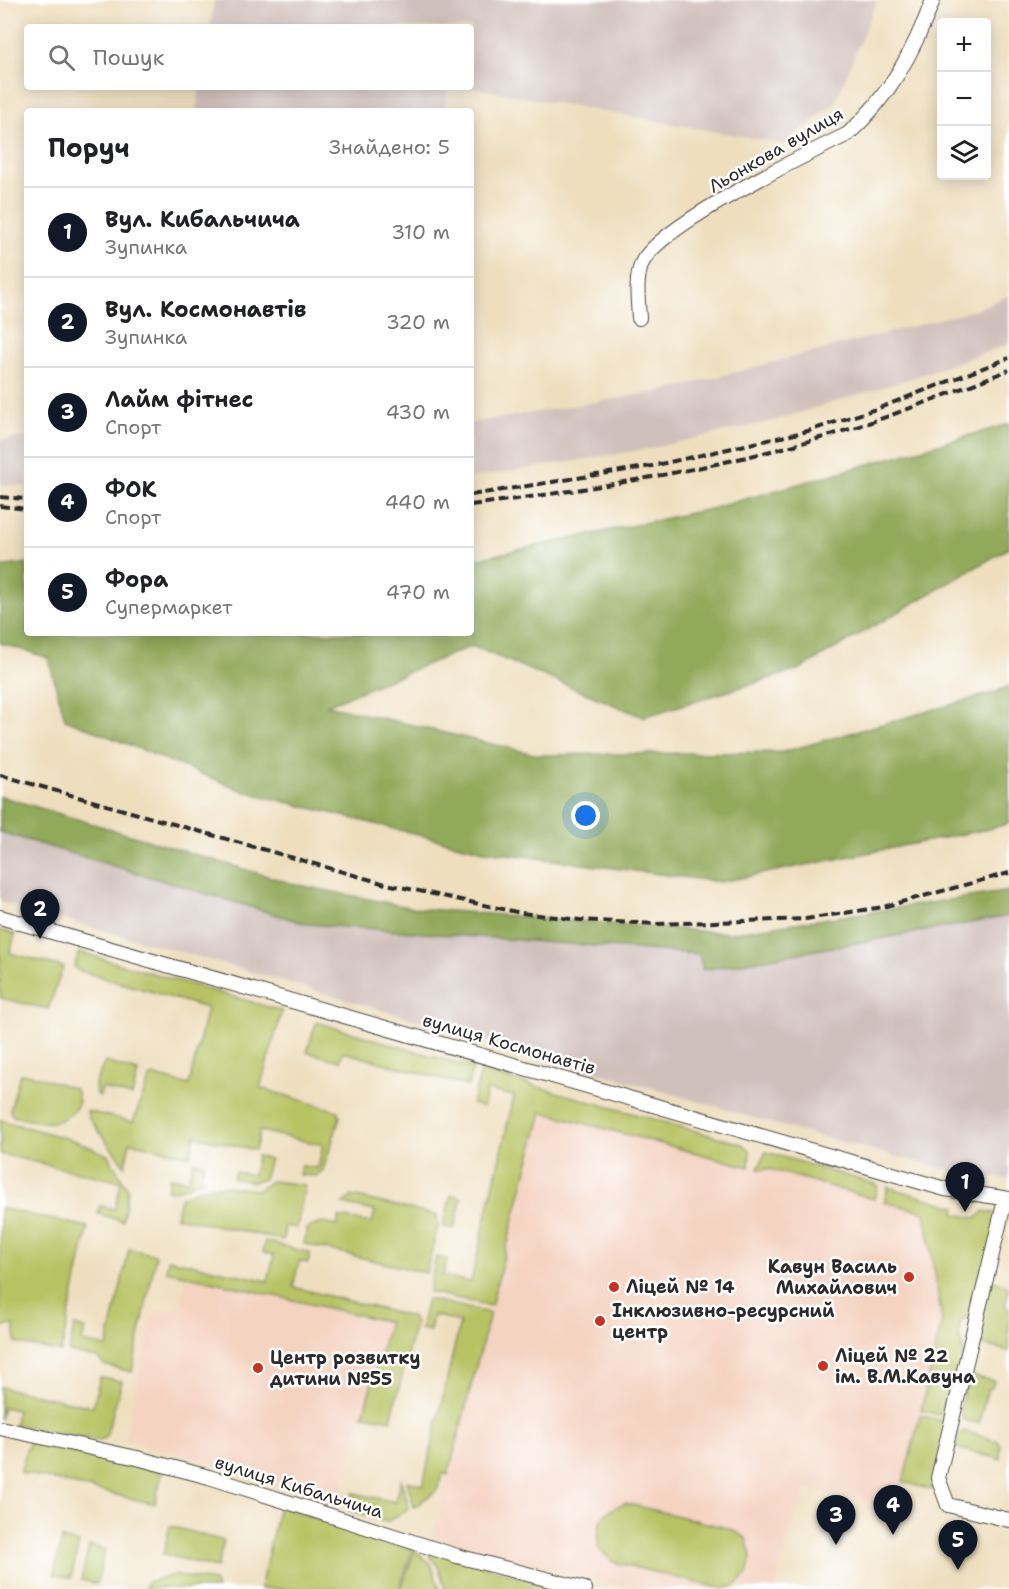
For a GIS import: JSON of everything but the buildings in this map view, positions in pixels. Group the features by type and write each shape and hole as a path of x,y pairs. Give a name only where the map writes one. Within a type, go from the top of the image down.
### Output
{"street":[{"name":"Льонкова вулиця","path":"639,318 639,273 647,254 716,204 848,134 892,84 923,28 933,0"},
{"name":"вулиця Космонавтів","path":"0,917 906,1179 958,1193 1007,1199"},
{"path":"1007,1199 938,1478 948,1506 1009,1520"},
{"name":"вулиця Кибальчича","path":"0,1428 137,1458 208,1477 457,1556 585,1589"}],"shaded area":[{"path":"214,0 877,0 835,103 784,144 474,88 474,24 210,24"},
{"path":"200,90 448,90 444,108 196,108"},
{"path":"1009,295 1009,344 912,378 773,421 647,449 474,478 474,422 667,390 975,310"},
{"path":"24,437 24,486 0,485 0,440"},
{"path":"0,832 307,924 700,954 704,970 1009,916 1009,1179 961,1173 799,1131 203,958 0,902"},
{"name":"Ліцей № 14","path":"542,1111 925,1212 942,1321 900,1493 904,1505 890,1502 889,1507 805,1490 801,1509 794,1510 776,1589 633,1589 432,1538"},
{"name":"Центр розвитку дитини №55","path":"188,1276 389,1322 340,1497 124,1441 153,1313 180,1307"}],"green space":[{"path":"1009,424 1009,548 798,670 643,717 472,646 327,705 538,755 783,752 996,692 1009,686 1009,823 994,828 720,882 484,851 246,792 65,719 48,658 0,643 0,567 24,563 24,636 474,636 474,559 714,508"},
{"path":"0,796 294,884 413,908 728,933 1009,891 1009,916 703,970 699,954 307,924 0,832"},
{"path":"0,930 15,934 10,953 63,967 48,1009 0,998"},
{"path":"79,952 282,1011 260,1088 338,1111 340,1117 323,1170 317,1176 299,1175 301,1166 318,1168 323,1145 260,1131 255,1150 195,1136 190,1156 130,1142 125,1166 88,1117 87,1111 133,1122 150,1077 155,1076 189,1085 207,1008 77,970 74,967"},
{"path":"316,1022 473,1068 468,1086 343,1052 340,1061 307,1052"},
{"path":"105,1062 138,1072 132,1096 102,1088 100,1096 96,1094 95,1084"},
{"path":"481,1071 742,1144 750,1150 749,1167 542,1112 491,1306 429,1292 436,1257 447,1259 443,1276 471,1282 514,1096 487,1090 483,1107 472,1104"},
{"path":"20,1074 32,1075 76,1089 79,1102 67,1117 59,1121 41,1122 13,1116 10,1110"},
{"path":"0,1120 76,1141 108,1155 128,1189 123,1221 98,1214 100,1206 115,1209 121,1182 0,1154"},
{"path":"766,1152 878,1185 874,1199 769,1169 758,1169"},
{"path":"257,1156 270,1159 264,1179 252,1182 233,1178 235,1172 253,1175"},
{"path":"193,1161 204,1163 201,1180 175,1191 167,1190 170,1177 188,1181"},
{"path":"271,1181 305,1185 297,1228 285,1226 283,1240 176,1217 180,1198 202,1188 218,1185 258,1190"},
{"path":"888,1187 956,1207 955,1214 977,1218 984,1211 999,1214 973,1319 964,1318 961,1322 960,1336 964,1360 951,1418 921,1410 942,1321 925,1212 884,1202"},
{"path":"451,1195 462,1198 454,1229 443,1227"},
{"path":"352,1196 436,1215 438,1227 426,1273 304,1244 307,1228 323,1223 337,1226 339,1217 372,1223 375,1211 342,1204"},
{"path":"0,1208 88,1227 61,1352 16,1343 14,1325 0,1327"},
{"path":"265,1241 310,1253 308,1263 299,1261 293,1287 412,1317 415,1324 391,1420 363,1415 389,1322 166,1271 168,1259 268,1281 274,1255 263,1252"},
{"path":"129,1249 156,1255 132,1372 104,1365 98,1358 69,1352 74,1326 85,1329 82,1342 107,1347"},
{"path":"990,1280 1007,1285 1009,1290 1005,1306 1009,1307 1009,1351 975,1343"},
{"path":"427,1299 490,1313 448,1475 443,1473 437,1490 414,1507 407,1481 423,1485 460,1322 433,1315 430,1331 420,1329"},
{"path":"968,1375 994,1381 992,1387 987,1391 979,1423 964,1420 960,1411"},
{"path":"100,1377 122,1381 106,1437 99,1441 15,1425 17,1410 3,1407 0,1419 0,1387 93,1407"},
{"path":"920,1415 950,1423 932,1490 903,1482"},
{"path":"964,1431 998,1441 1001,1446 1000,1459 955,1448 957,1436"},
{"path":"29,1442 162,1472 155,1504 20,1472"},
{"path":"401,1479 409,1509 386,1522 349,1510 353,1493 396,1502"},
{"path":"625,1503 731,1529 746,1538 751,1557 747,1574 735,1586 723,1589 613,1562 598,1548 600,1525 605,1515"},
{"path":"279,1506 413,1549 399,1589 260,1589"},
{"path":"170,1526 224,1541 217,1568 163,1554"},
{"path":"62,1539 79,1543 71,1578 54,1574"},
{"path":"89,1546 105,1549 97,1584 81,1580"},
{"path":"415,1550 431,1564 440,1589 401,1589"},
{"path":"426,1550 565,1589 445,1589 439,1568"},
{"path":"174,1575 214,1581 217,1589 145,1588 147,1582"}],"railway":[{"path":"474,495 652,466 808,431 879,408 1009,358"},
{"path":"474,505 647,478 734,460 868,423 1009,370"},
{"path":"0,497 24,499"},
{"path":"0,506 24,509"},
{"path":"0,775 382,883 521,913 580,920 655,924 806,919 883,907 1009,873"}],"place":[{"name":"Вул. Космонавтів","path":"40,939"},
{"name":"Вул. Кибальчича","path":"965,1212"},
{"name":"Кавун Василь Михайлович","path":"909,1277"},
{"name":"Ліцей № 14","path":"614,1287"},
{"name":"Інклюзивно-ресурсний центр","path":"600,1321"},
{"name":"Ліцей № 22 ім. В.М.Кавуна","path":"823,1366"},
{"name":"Центр розвитку дитини №55","path":"258,1368"},
{"name":"ФОК","path":"893,1535"},
{"name":"Лайм фітнес","path":"836,1545"},
{"name":"Фора","path":"958,1570"}]}
